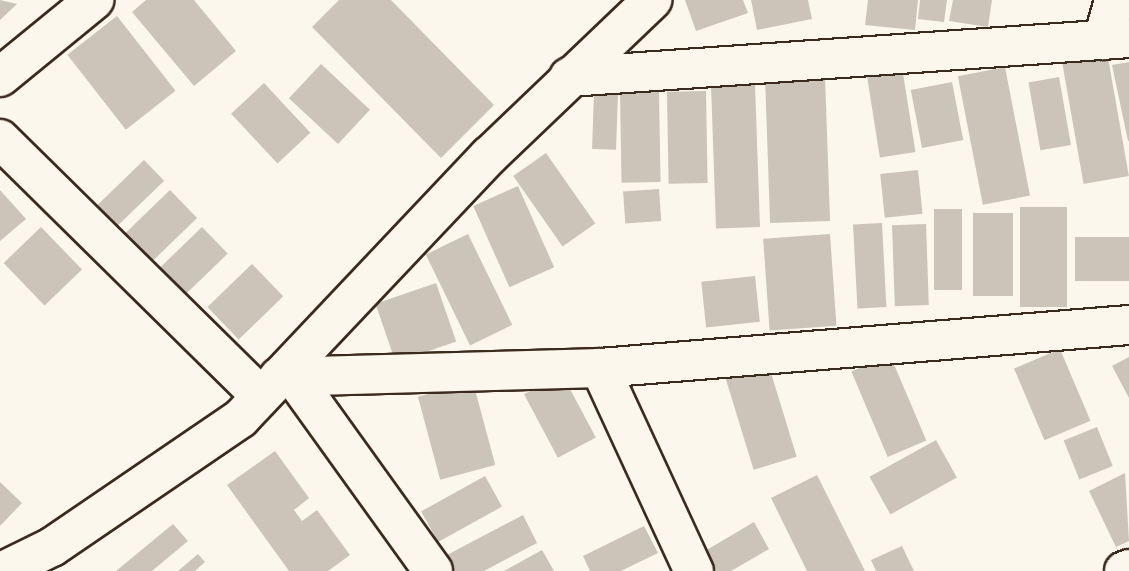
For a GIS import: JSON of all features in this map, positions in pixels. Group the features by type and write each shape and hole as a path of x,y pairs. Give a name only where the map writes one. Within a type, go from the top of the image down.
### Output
{"street":[{"path":"0,77 94,0"},
{"path":"3,571 56,559 240,418 278,383 569,77 652,0"},
{"path":"569,77 1116,39 1114,0"},
{"path":"0,139 278,383 433,571"},
{"path":"278,383 600,368 1129,325"},
{"path":"600,368 694,571"}],"building":[{"path":"0,0 17,4 0,20"},
{"path":"146,0 194,0 236,51 194,86 132,12"},
{"path":"339,0 391,0 494,105 441,158 312,27"},
{"path":"685,0 743,0 748,13 696,31"},
{"path":"751,0 808,0 812,19 757,30"},
{"path":"868,0 918,0 915,30 865,25"},
{"path":"920,0 947,0 944,22 918,19"},
{"path":"953,0 992,0 988,27 949,21"},
{"path":"117,16 175,91 126,130 67,55"},
{"path":"1107,52 1129,176 1084,184 1062,60"},
{"path":"1129,62 1129,141 1128,141 1112,65"},
{"path":"321,64 370,110 338,144 289,98"},
{"path":"902,67 915,152 880,158 866,73"},
{"path":"1005,67 1030,196 983,205 958,76"},
{"path":"825,76 830,221 770,223 765,78"},
{"path":"1059,77 1071,145 1040,150 1028,82"},
{"path":"952,82 963,140 922,148 911,90"},
{"path":"264,83 310,133 277,163 231,114"},
{"path":"755,84 760,227 716,228 711,86"},
{"path":"706,91 708,183 669,184 667,92"},
{"path":"659,92 661,182 622,183 620,93"},
{"path":"594,93 618,94 616,150 592,149"},
{"path":"546,153 595,223 563,246 513,176"},
{"path":"144,160 164,181 115,229 94,208"},
{"path":"918,170 923,214 885,218 880,174"},
{"path":"518,186 554,267 509,287 473,206"},
{"path":"659,189 661,221 625,223 623,192"},
{"path":"0,190 26,219 0,241"},
{"path":"170,190 197,218 151,263 124,234"},
{"path":"1020,207 1067,207 1067,307 1020,307"},
{"path":"934,209 962,209 962,290 934,290"},
{"path":"973,213 1013,213 1013,296 973,296"},
{"path":"882,223 886,307 857,308 853,225"},
{"path":"926,224 929,305 895,306 892,225"},
{"path":"41,227 82,269 45,306 4,263"},
{"path":"202,227 228,254 185,295 159,269"},
{"path":"468,234 512,325 470,345 426,255"},
{"path":"830,234 836,326 770,330 763,239"},
{"path":"1075,237 1129,237 1129,281 1075,281"},
{"path":"252,264 283,296 239,339 207,307"},
{"path":"755,276 760,322 706,327 701,282"},
{"path":"436,283 456,342 396,362 375,304"},
{"path":"1060,349 1090,421 1044,440 1014,369"},
{"path":"890,355 926,441 888,457 851,371"},
{"path":"1129,357 1129,398 1112,366"},
{"path":"768,363 797,457 754,470 725,376"},
{"path":"562,374 596,438 558,458 524,394"},
{"path":"473,382 495,465 440,480 418,397"},
{"path":"1097,427 1113,466 1079,479 1064,440"},
{"path":"936,440 957,478 890,514 870,477"},
{"path":"275,451 309,498 294,510 302,521 317,510 350,555 328,571 289,571 227,485"},
{"path":"1125,473 1129,541 1116,547 1089,491"},
{"path":"817,475 865,571 807,571 771,498"},
{"path":"485,476 502,507 438,542 421,511"},
{"path":"0,482 22,503 0,526"},
{"path":"523,515 537,543 484,571 455,571 447,555"},
{"path":"754,522 769,549 731,571 716,571 705,551"},
{"path":"173,524 188,541 152,571 116,571"},
{"path":"644,526 658,553 621,571 590,571 583,556"},
{"path":"902,546 914,571 876,571 871,560"},
{"path":"542,550 554,571 504,571"},
{"path":"198,554 205,562 195,571 178,571"}]}
